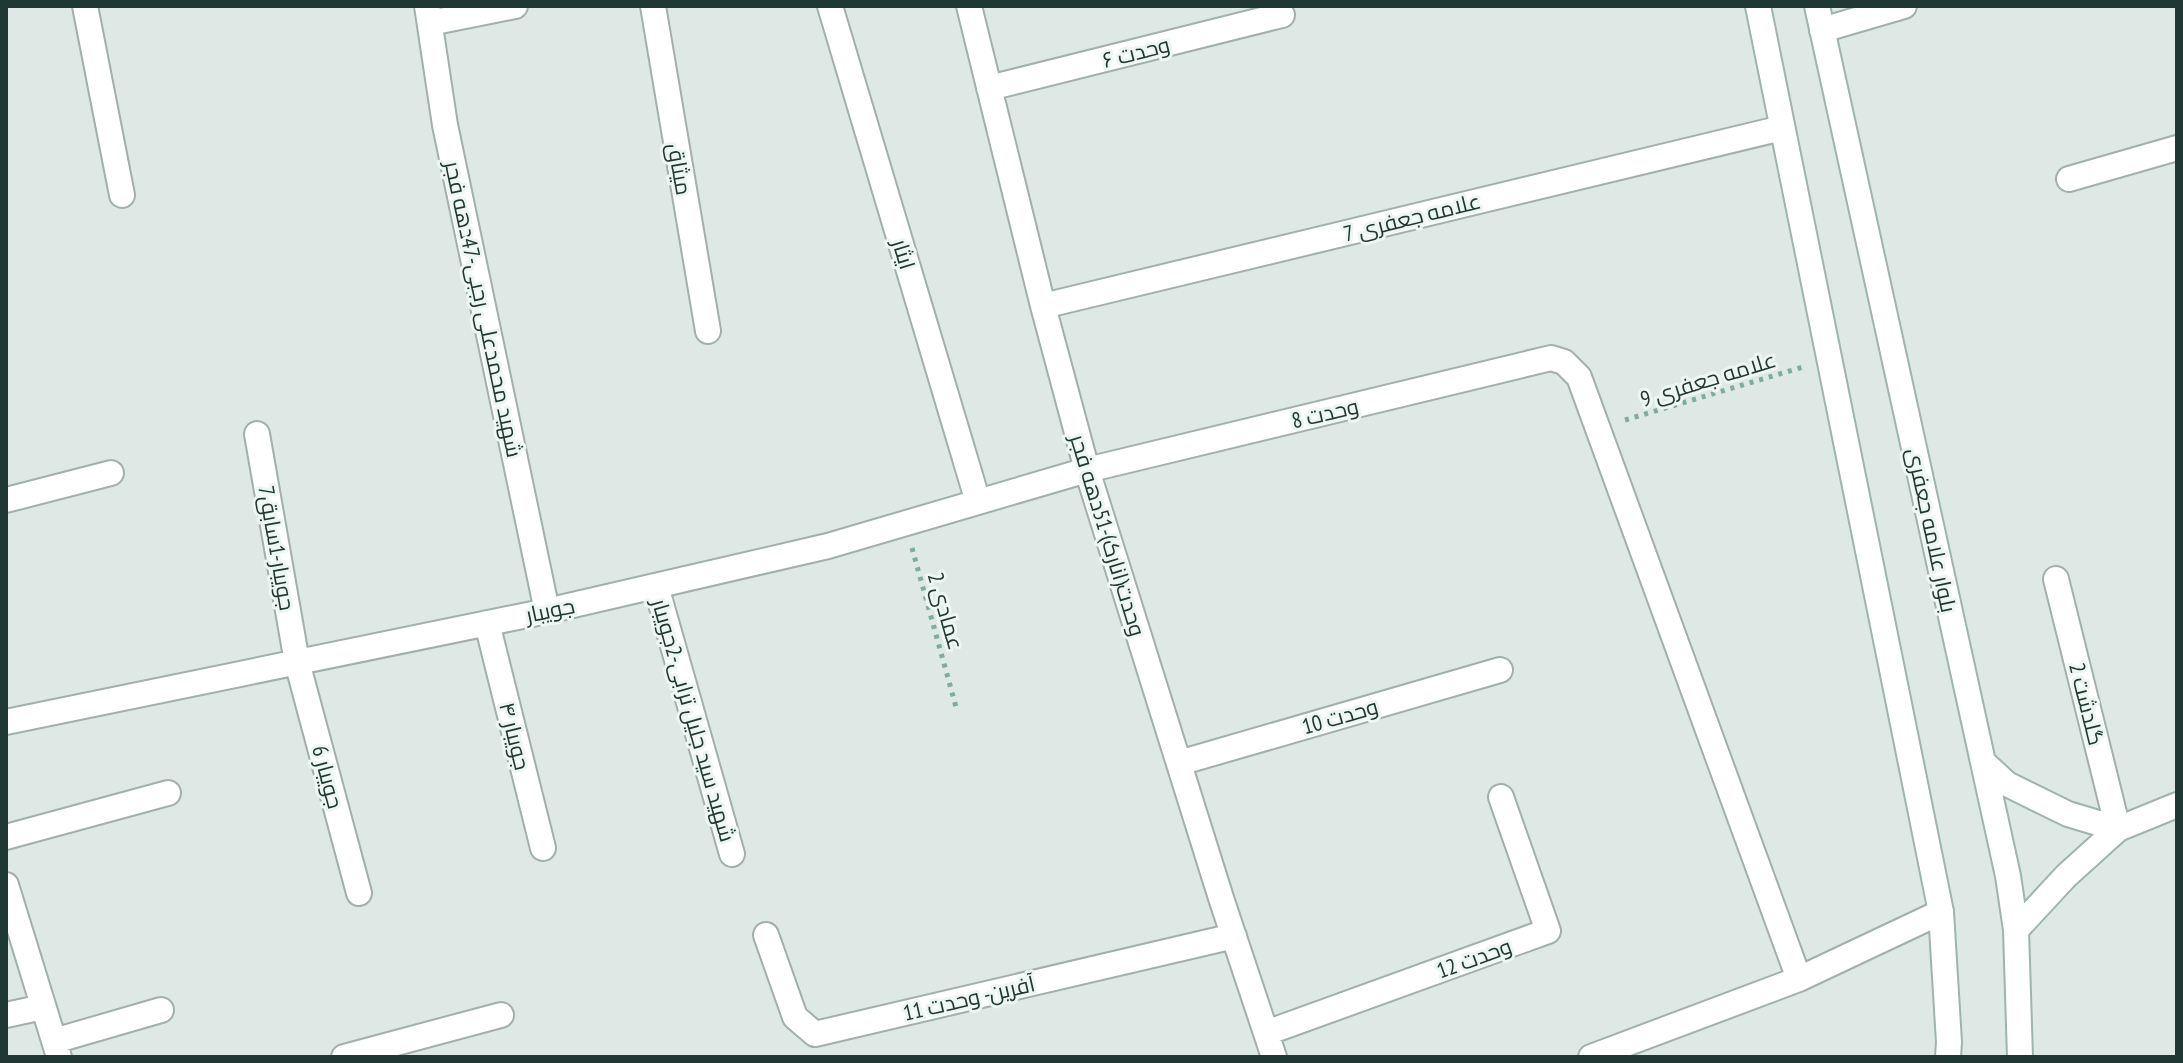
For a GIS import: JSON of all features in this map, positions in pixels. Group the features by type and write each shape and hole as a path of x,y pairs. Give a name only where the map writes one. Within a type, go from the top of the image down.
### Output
{"street":[{"path":"85,6 122,195"},
{"path":"428,14 515,6"},
{"name":"میثاق","path":"653,6 708,331"},
{"name":"ایثار","path":"830,6 978,502"},
{"name":"وحدت(انارک)-51دهه فجر","path":"969,6 1087,470 1274,1057"},
{"path":"1758,6 1941,912 1948,1057"},
{"name":"بلوار علامه جعفری","path":"1817,6 2008,876 2016,930 2020,1057"},
{"path":"1822,30 1904,6"},
{"name":"شهید محمدعلی رجبی-47دهه فجر","path":"428,14 445,125 547,611"},
{"name":"وحدت ۶","path":"989,88 1282,15"},
{"name":"علامه جعفری 7","path":"1043,306 1782,128"},
{"path":"2069,179 2177,148"},
{"name":"وحدت 8","path":"1087,470 1551,358 1564,362 1579,377 1597,428"},
{"path":"1597,428 1799,979"},
{"name":"7جویبار-1سابق","path":"257,434 297,662"},
{"name":"جویبار","path":"6,722 547,611 828,546 1087,470"},
{"path":"6,500 111,473"},
{"name":"گلدشت 2","path":"2056,579 2118,829"},
{"name":"شهید سید جلیل ترابی-2جویبار","path":"656,586 732,854"},
{"name":"جویبار ۴","path":"487,623 543,848"},
{"name":"جویبار 6","path":"297,662 359,893"},
{"name":"وحدت 10","path":"1179,763 1500,670"},
{"path":"1983,762 2007,784 2068,814 2118,829"},
{"path":"6,837 168,793"},
{"name":"وحدت 12","path":"1266,1033 1548,931 1501,797"},
{"path":"2016,930 2066,876 2118,829 2177,805"},
{"path":"6,885 57,1049 161,1010"},
{"path":"1591,1057 1799,979 1941,912"},
{"name":"آفرین- وحدت 11","path":"766,935 795,1017 815,1034 1234,936"},
{"path":"6,1015 43,1007"},
{"path":"344,1057 501,1015"}],"path":[{"name":"علامه جعفری 9","path":"1597,428 1829,359"},
{"name":"عمادی 2","path":"905,524 956,707"}]}
